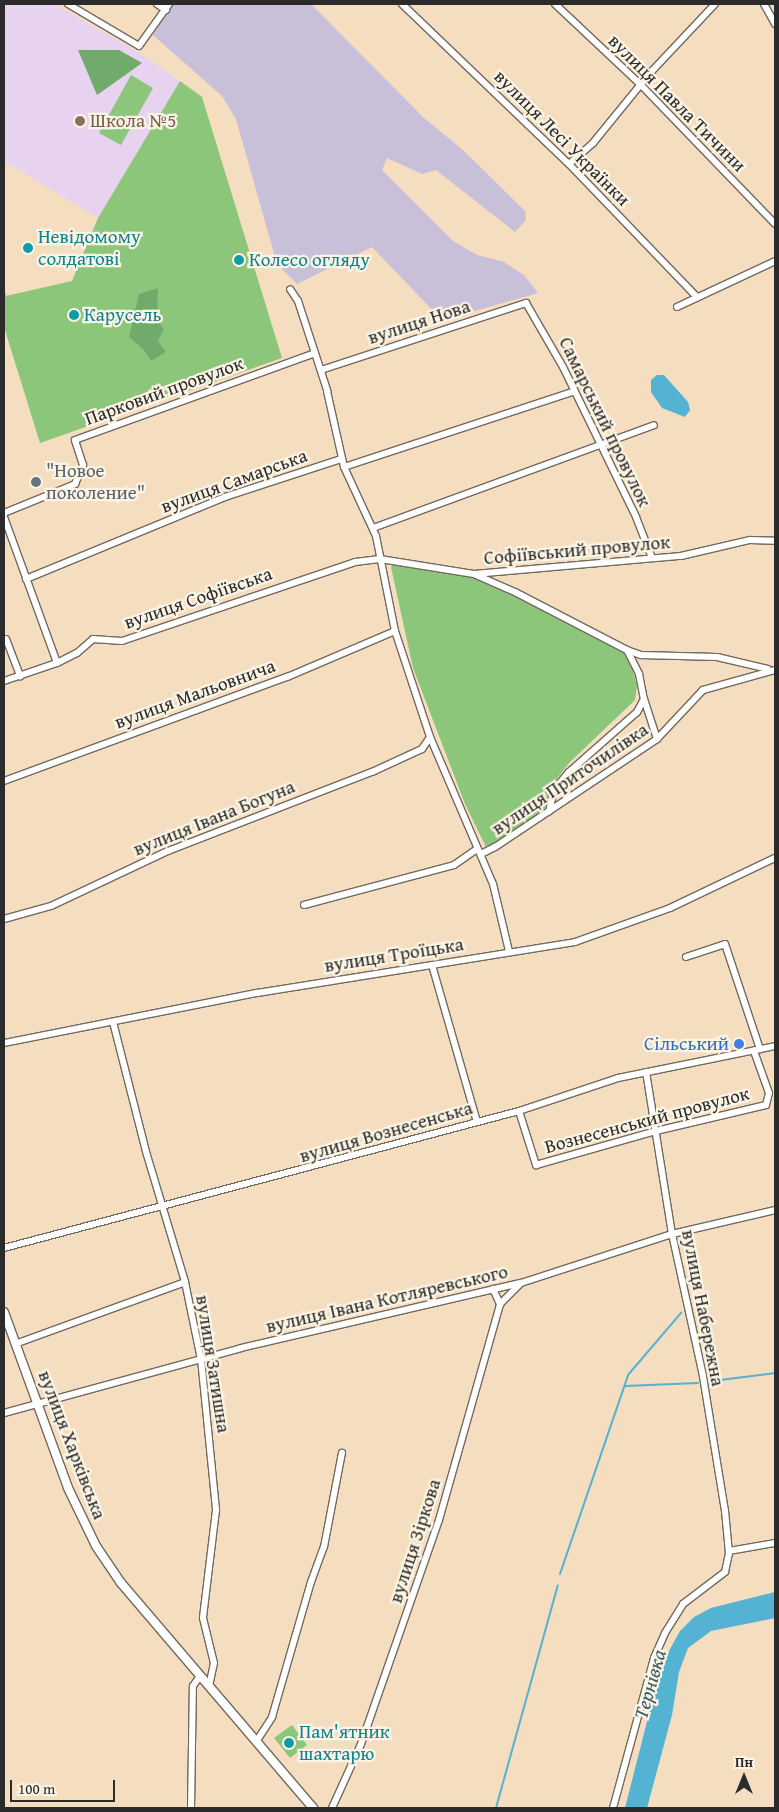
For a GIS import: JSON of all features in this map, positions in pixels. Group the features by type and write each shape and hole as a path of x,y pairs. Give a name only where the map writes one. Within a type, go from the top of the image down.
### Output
{"street":[{"path":"68,4 139,46 168,7 157,4"},
{"name":"вулиця Лесі Українки","path":"402,4 569,164 697,297"},
{"name":"вулиця Павла Тичини","path":"555,4 641,85 775,224"},
{"path":"569,164 593,143 641,85 715,4"},
{"path":"764,4 775,24"},
{"path":"677,307 775,261"},
{"path":"290,288 298,301 322,370 341,459 373,528 396,632 430,738 493,884 509,951"},
{"name":"вулиця Нова","path":"322,370 526,303"},
{"name":"Самарський провулок","path":"526,303 575,392 636,517 652,558"},
{"name":"Парковий провулок","path":"4,515 75,484 83,465 75,440 315,353"},
{"path":"344,467 575,392"},
{"path":"373,528 654,425"},
{"name":"вулиця Самарська","path":"26,579 225,497 341,459"},
{"path":"4,515 56,663"},
{"name":"Софіївський провулок","path":"380,559 474,574 681,556 750,540 775,541"},
{"name":"вулиця Софіївська","path":"4,681 56,663 77,653 94,638 122,641 310,575 355,562 380,559"},
{"path":"474,574 515,592 627,650 642,655 717,657 773,670"},
{"path":"4,632 5,640 20,676"},
{"name":"вулиця Мальовнича","path":"4,780 287,677 396,632"},
{"path":"627,650 639,674 644,699 657,739"},
{"name":"вулиця Приточилівка","path":"304,905 454,865 548,811 657,739 703,690 773,670"},
{"path":"548,811 554,790 569,772 584,755 626,724 644,699"},
{"name":"вулиця Івана Богуна","path":"4,919 50,906 168,851 372,772 422,749 430,738"},
{"name":"вулиця Троїцька","path":"4,1043 257,993 509,951 548,948 599,934 670,908 775,858"},
{"name":"Вознесенський провулок","path":"519,1111 536,1165 656,1131 766,1105 769,1093 725,944 686,957"},
{"path":"432,965 477,1122"},
{"name":"вулиця Затишна","path":"113,1022 162,1206 185,1282 201,1360 216,1510 203,1618 214,1663 209,1686"},
{"name":"вулиця Вознесенська","path":"4,1248 273,1179 519,1111 603,1082 775,1046"},
{"name":"вулиця Набережна","path":"613,1808 654,1658 665,1633 683,1604 725,1572 729,1551 703,1376 672,1234 646,1072"},
{"name":"вулиця Івана Котляревського","path":"4,1413 201,1360 521,1283 672,1234 775,1210"},
{"path":"15,1344 185,1282"},
{"name":"вулиця Зіркова","path":"332,1808 361,1744 439,1520 500,1304 521,1283"},
{"path":"493,1289 500,1304"},
{"name":"вулиця Харківська","path":"4,1312 68,1488 96,1546 121,1583 313,1808"},
{"path":"256,1742 272,1716 310,1582 324,1547 342,1453"},
{"path":"729,1551 775,1543"},
{"path":"192,1808 194,1686 200,1676"}],"shaded area":[{"name":"Школа №5","path":"4,4 54,4 135,50 180,81 98,218 4,161"},
{"path":"172,4 311,4 424,118 463,150 525,211 526,220 515,232 436,170 422,174 387,158 382,170 453,241 477,255 504,262 524,275 538,293 442,320 372,247 297,284 277,264 236,119 222,96 153,35"}],"green space":[{"path":"78,50 119,50 142,63 97,95"},
{"path":"131,75 153,88 121,145 99,133"},
{"path":"180,81 202,97 282,358 40,443 4,327 4,286 6,296 72,281 98,218"},
{"path":"158,288 157,320 164,329 158,341 166,352 151,361 143,349 129,337 139,294"},
{"path":"395,559 476,572 620,648 629,657 637,685 635,700 569,763 555,781 546,807 511,834 486,847 465,804 413,668 391,567"},
{"path":"292,1725 307,1745 290,1758 274,1738"}],"water":[{"path":"657,375 664,375 688,402 690,410 685,417 662,408 651,392 651,380"},
{"path":"775,1592 775,1618 711,1631 688,1648 679,1672 672,1715 647,1808 625,1808 654,1694 670,1649 680,1631 694,1617 711,1608"}],"waterway":[{"path":"560,1574 628,1375 681,1313"},
{"path":"712,1381 775,1373"},
{"path":"625,1386 698,1383"},
{"path":"496,1808 558,1585"}],"place":[{"name":"Школа №5","path":"80,121"},
{"name":"Невідомому солдатові","path":"28,248"},
{"name":"Колесо огляду","path":"239,260"},
{"name":"Карусель","path":"74,315"},
{"name":"\"Новое поколение\"","path":"36,482"},
{"name":"Сільський","path":"739,1044"},
{"name":"Пам'ятник шахтарю","path":"289,1743"}],"water label":[{"name":"Тернівка","path":"649,1684"}]}
